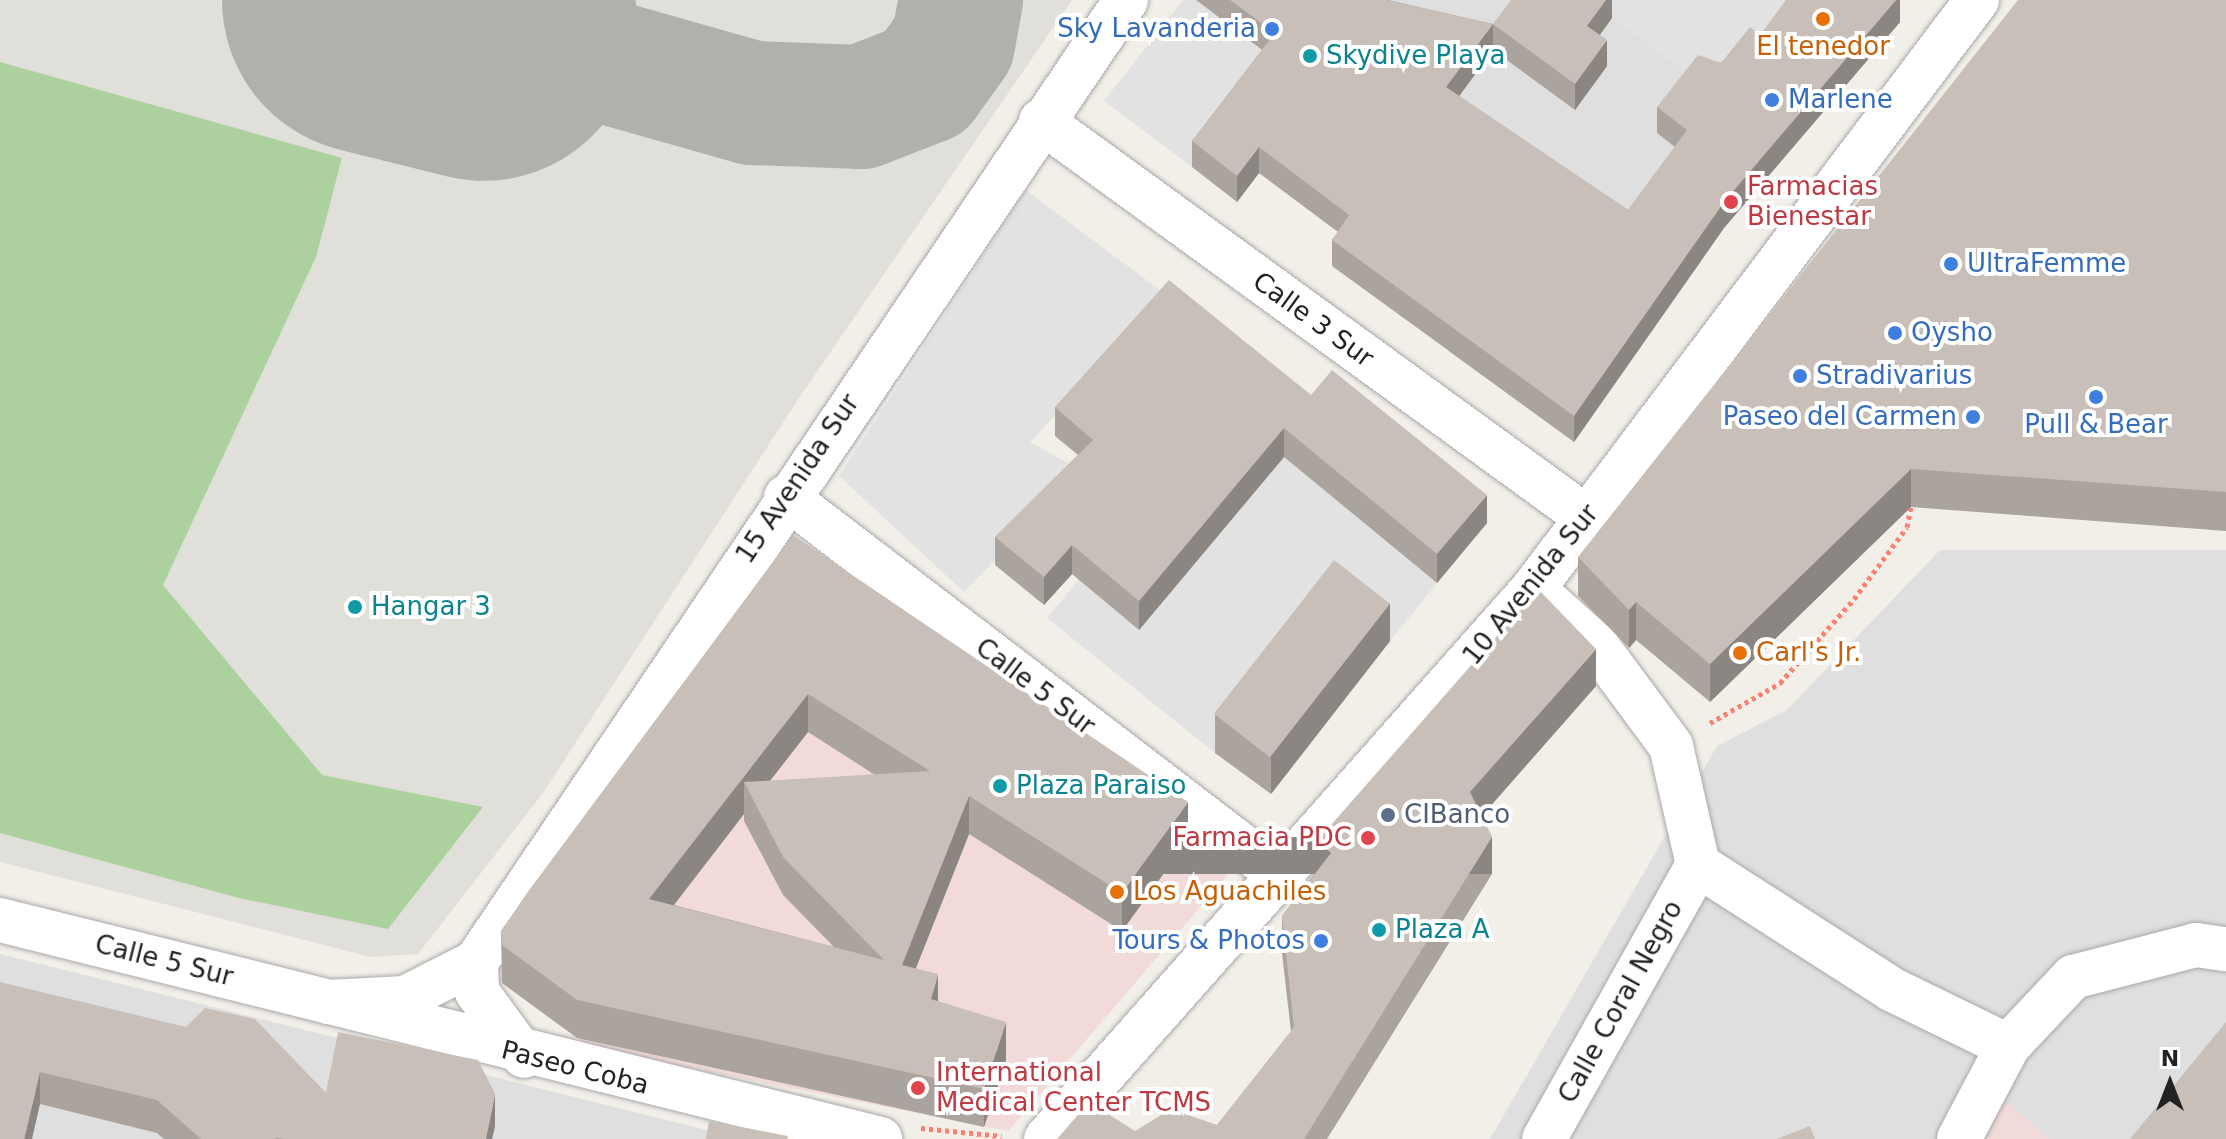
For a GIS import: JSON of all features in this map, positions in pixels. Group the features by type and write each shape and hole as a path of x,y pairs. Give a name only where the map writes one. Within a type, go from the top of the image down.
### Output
{"street":[{"name":"15 Avenida Sur","path":"328,1002 405,998 476,962 786,497 1126,0"},
{"name":"10 Avenida Sur","path":"1031,1138 1284,878 1533,589 1977,0"},
{"name":"Calle 3 Sur","path":"1041,121 1586,517"},
{"name":"Calle 5 Sur","path":"786,497 1284,878"},
{"path":"1533,589 1597,646 1671,746 1698,865 1891,989 2008,1046"},
{"name":"Calle Coral Negro","path":"1544,1139 1698,865"},
{"name":"Calle 5 Sur","path":"0,920 328,1002"},
{"path":"1959,1139 2008,1046 2073,977 2196,945 2226,949"},
{"path":"476,962 477,992 524,1056"},
{"name":"Paseo Coba","path":"328,1002 524,1056 833,1134 880,1139"}],"path":[{"path":"1671,746 1780,683 1854,599 1907,527 1911,507"},
{"path":"959,1136 1031,1138"}],"shaded area":[{"path":"0,0 1072,0 799,398 543,793 418,954 371,957 0,862"},
{"path":"1183,0 1196,0 1274,60 1192,167 1104,101"},
{"path":"1277,0 1612,0 1604,11 1698,81 1688,157 1668,187 1724,227 1574,309"},
{"path":"1612,0 1805,0 1774,42 1840,92 1823,110 1698,81 1603,11"},
{"path":"1026,190 1168,296 1030,442 1082,471 964,592 839,476"},
{"path":"1284,457 1437,583 1390,641 1335,599 1215,753 1047,618 1164,477 1112,607 1139,629"},
{"path":"1940,550 2226,550 2226,1139 1490,1139 1717,746 1787,710"},
{"path":"783,566 1232,870 1008,1131 593,1049 493,977"},
{"path":"0,954 743,1139 0,1139"},
{"path":"2004,1100 2049,1139 1986,1139"}],"green space":[{"path":"0,62 342,158 316,257 163,585 322,775 483,807 388,929 239,898 0,833"}],"building":[{"path":"1230,0 1386,0 1493,24 1446,87 1628,210 1687,130 1657,107 1698,55 1721,63 1750,27 1760,35 1786,0 1896,0 1724,202 1574,416 1332,240 1349,215 1259,147 1237,176 1192,141 1275,33"},
{"path":"1511,0 1606,0 1587,26 1607,40 1575,84 1493,24"},
{"name":"Paseo del Carmen","path":"2018,0 2226,0 2226,492 1911,469 1710,664 1636,602 1629,610 1578,557"},
{"path":"1169,280 1311,395 1332,370 1487,495 1437,554 1284,428 1139,601 1072,545 1044,577 995,537 1093,440 1055,407"},
{"path":"793,535 1188,802 1122,893 969,796 902,965 938,974 931,999 1006,1022 984,1089 577,1000 502,945 501,931","holes":["808,694 930,771 744,782 783,857 884,960 649,899"]},
{"path":"1334,560 1390,604 1270,757 1214,714"},
{"name":"Plaza A","path":"1538,589 1596,649 1470,792 1492,837 1304,1139 1057,1139 1089,1102 1135,1131 1171,1109 1217,1125 1294,1027 1282,916 1331,853 1317,841"},
{"path":"0,982 186,1027 205,1008 255,1019 326,1093 338,1032 478,1060 495,1094 486,1139 201,1139 157,1100 40,1072 24,1139 0,1139"},
{"path":"2226,1022 2226,1139 2130,1139"},
{"path":"709,1121 788,1136 787,1139 706,1139"},
{"path":"1810,1126 1815,1139 1777,1139"}],"taxiway":[{"path":"484,27 753,103 861,107 925,82 953,43 961,0"}],"runway":[{"path":"376,0 484,27"}],"place":[{"name":"El tenedor","path":"1823,19"},
{"name":"Sky Lavanderia","path":"1272,29"},
{"name":"Skydive Playa","path":"1310,56"},
{"name":"Marlene","path":"1772,100"},
{"name":"Farmacias Bienestar","path":"1731,202"},
{"name":"UltraFemme","path":"1951,264"},
{"name":"Oysho","path":"1895,333"},
{"name":"Stradivarius","path":"1800,376"},
{"name":"Pull & Bear","path":"2096,397"},
{"name":"Paseo del Carmen","path":"1973,417"},
{"name":"Hangar 3","path":"355,607"},
{"name":"Carl's Jr.","path":"1740,653"},
{"name":"Plaza Paraiso","path":"1000,786"},
{"name":"CIBanco","path":"1388,815"},
{"name":"Farmacia PDC","path":"1368,838"},
{"name":"Los Aguachiles","path":"1117,892"},
{"name":"Plaza A","path":"1379,930"},
{"name":"Tours & Photos","path":"1321,941"},
{"name":"International Medical Center TCMS","path":"918,1088"}]}
